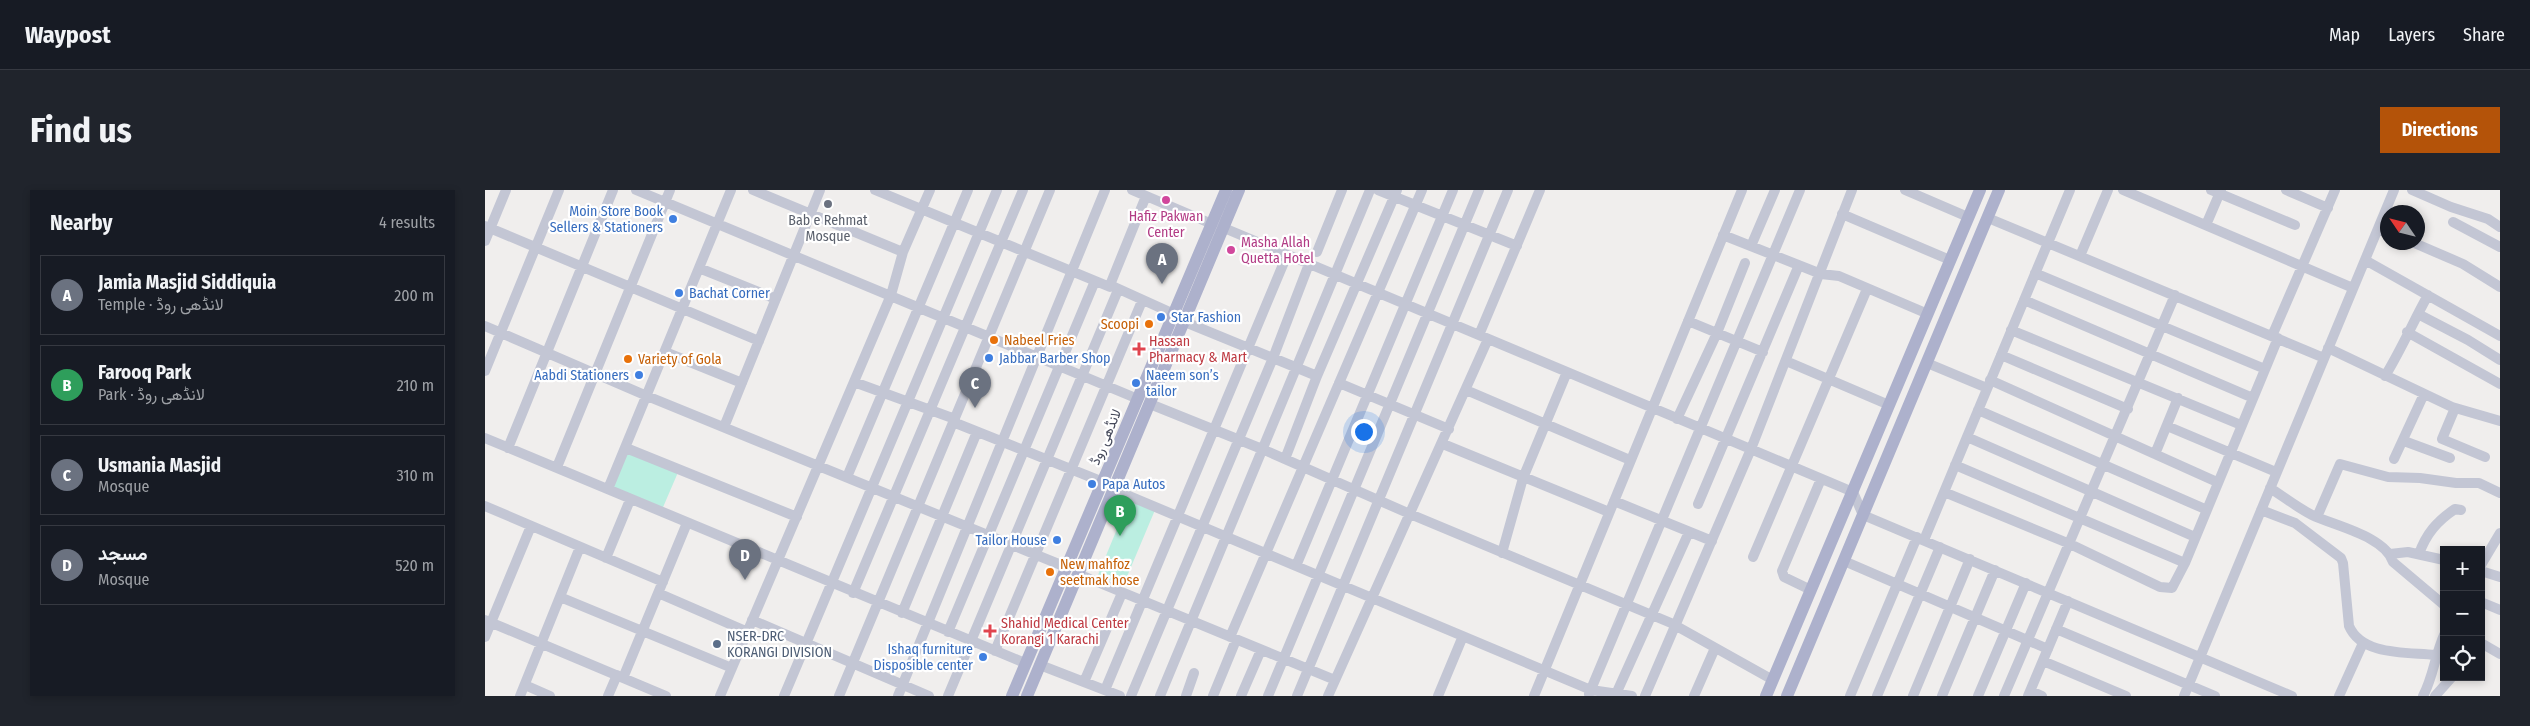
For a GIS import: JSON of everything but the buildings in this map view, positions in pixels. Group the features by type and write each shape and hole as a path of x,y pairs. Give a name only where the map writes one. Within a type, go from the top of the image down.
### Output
{"main road":[{"name":"لانڈھی روڈ","path":"1027,696 1185,322 1218,226 1227,190"},
{"name":"لانڈھی روڈ","path":"1012,696 1174,314 1218,226 1239,190"},
{"path":"1766,696 1980,190"},
{"path":"1787,696 1999,190"}],"street":[{"path":"485,240 488,227 506,190"},
{"path":"485,371 559,190"},
{"path":"508,448 613,190"},
{"path":"636,190 1138,399"},
{"path":"557,467 670,190"},
{"path":"608,489 731,190"},
{"path":"753,190 903,252"},
{"path":"724,427 820,190"},
{"path":"875,190 1174,314"},
{"path":"720,696 891,295 903,252 930,190"},
{"path":"847,477 968,190"},
{"path":"783,696 997,190"},
{"path":"853,593 895,498 1023,190"},
{"path":"839,696 1051,190"},
{"path":"899,696 1001,441 1105,190"},
{"path":"1133,190 1151,195 1218,226 1853,492 1863,515 2292,696"},
{"path":"1317,252 1342,190"},
{"path":"1160,696 1370,190"},
{"path":"1378,190 1396,193 1415,205 1517,246"},
{"path":"1213,696 1266,553 1422,190"},
{"path":"1296,566 1453,190"},
{"path":"1268,696 1479,190"},
{"path":"1297,696 1508,190"},
{"path":"1328,696 1371,596 1467,390 1483,337 1540,190"},
{"path":"1534,696 1742,190"},
{"path":"1751,246 1775,190"},
{"path":"1590,693 1800,190"},
{"path":"1645,696 1751,449 1821,274 1823,261 1852,190"},
{"path":"1905,190 1969,217"},
{"path":"1850,696 1897,584 1944,492 2070,190"},
{"path":"2080,256 2108,190"},
{"path":"2123,190 2303,265 2353,288"},
{"path":"2286,190 2327,208"},
{"path":"1944,492 2069,544 2166,588 2172,588 2185,563 2205,509 2265,369 2275,337 2303,265 2335,190"},
{"path":"2390,205 2394,190"},
{"path":"2412,190 2451,207 2488,219 2500,227"},
{"path":"2206,225 2217,191 2295,226"},
{"path":"1285,459 1317,376 1396,193"},
{"path":"948,696 1083,376 1114,288 1110,281 1151,195"},
{"path":"1842,214 1950,260"},
{"path":"1988,218 2275,337 2326,353 2385,376 2455,408 2500,421"},
{"path":"2453,222 2500,247"},
{"path":"488,227 581,268 759,341"},
{"path":"1723,235 1821,274 1839,276 1928,314"},
{"path":"2184,696 2353,288 2365,260 2380,236"},
{"path":"2425,248 2463,264 2500,287"},
{"path":"1100,691 1142,601 1287,255"},
{"path":"2365,260 2500,336"},
{"path":"1677,418 1717,333 1745,262"},
{"path":"1131,696 1273,358 1309,264"},
{"path":"1698,504 1799,265"},
{"path":"699,268 776,299"},
{"path":"2035,273 2265,369"},
{"path":"948,632 990,536 1095,281"},
{"path":"1753,557 1867,288"},
{"path":"2385,376 2397,358 2407,332 2428,295"},
{"path":"2004,696 2175,296"},
{"path":"2024,300 2253,398"},
{"path":"995,651 1037,555 1142,301"},
{"path":"2418,314 2468,340 2500,360"},
{"path":"1688,321 1763,352"},
{"path":"1185,322 1317,376"},
{"path":"485,326 647,396 1066,567"},
{"path":"2011,330 2241,424"},
{"path":"2407,332 2500,384"},
{"path":"665,352 742,383"},
{"path":"2001,355 2128,409"},
{"path":"1786,361 1889,405"},
{"path":"1927,363 1989,384 2217,482"},
{"path":"1502,553 1523,478 1567,372"},
{"path":"854,382 931,411 977,432 1103,482"},
{"path":"1339,383 1449,429"},
{"path":"1467,390 1631,460"},
{"path":"2394,459 2404,441 2424,394"},
{"path":"2155,454 2178,398"},
{"path":"1150,404 1262,449 1379,501 1676,626 1773,680"},
{"path":"2455,408 2441,439 2485,456"},
{"path":"1978,410 2105,463 2205,509"},
{"path":"2167,426 2277,472"},
{"path":"902,613 977,432"},
{"path":"1967,437 2195,537"},
{"path":"485,438 831,584 1025,663"},
{"path":"2404,441 2450,458"},
{"path":"1443,444 1609,512"},
{"path":"626,448 797,517"},
{"path":"2317,517 2340,464 2388,477 2420,478 2456,484 2479,483 2500,493"},
{"path":"1955,465 2079,520 2185,563"},
{"path":"1811,590 1784,577 1782,571 1821,479"},
{"path":"2270,488 2317,517 2367,537 2390,554 2393,562 2440,602"},
{"path":"1115,490 1343,584 1544,671 1590,693 1632,696"},
{"path":"606,558 630,500"},
{"path":"1614,500 1712,541"},
{"path":"485,506 663,582"},
{"path":"2419,554 2424,539 2436,524 2455,509 2461,510"},
{"path":"2261,510 2295,523 2341,558 2349,626 2352,634 2363,643 2383,650 2435,655"},
{"path":"608,696 620,676 642,630 687,523"},
{"path":"485,637 488,621 531,526"},
{"path":"1616,694 1653,616 1689,532"},
{"path":"2485,558 2500,533"},
{"path":"520,696 580,547"},
{"path":"1877,696 1940,547"},
{"path":"2390,554 2408,552 2440,559"},
{"path":"1913,696 1970,559"},
{"path":"1844,561 2048,649"},
{"path":"1942,696 1995,570"},
{"path":"2485,572 2500,577"},
{"path":"1078,574 1335,680"},
{"path":"1978,696 2026,583"},
{"path":"658,593 748,632"},
{"path":"1084,682 1122,593"},
{"path":"561,597 732,668"},
{"path":"2042,696 2029,694 2068,601"},
{"path":"2485,604 2500,610"},
{"path":"752,620 929,696"},
{"path":"488,621 666,696"},
{"path":"2056,630 2215,696"},
{"path":"1438,696 1463,636"},
{"path":"2423,696 2429,686 2435,655 2444,636"},
{"path":"2339,696 2363,643"},
{"path":"2485,645 2500,654"},
{"path":"1694,696 1715,648"},
{"path":"1241,696 1261,650"},
{"path":"2043,662 2126,696"},
{"path":"1040,665 1084,682 1100,691 1120,696"},
{"path":"1186,696 1194,673"},
{"path":"2435,696 2448,681"},
{"path":"525,685 550,696"}],"green space":[{"path":"626,448 679,470 661,512 608,489"},
{"path":"1129,500 1155,510 1123,586 1098,575"}],"place":[{"name":"Hafiz Pakwan Center","path":"1166,200"},
{"name":"Bab e Rehmat Mosque","path":"828,204"},
{"name":"Moin Store Book Sellers & Stationers","path":"673,219"},
{"name":"Masha Allah Quetta Hotel","path":"1231,250"},
{"name":"Jamia Masjid Siddiquia","path":"1162,284"},
{"name":"Bachat Corner","path":"679,293"},
{"name":"Star Fashion","path":"1161,317"},
{"name":"Scoopi","path":"1149,324"},
{"name":"Nabeel Fries","path":"994,340"},
{"name":"Hassan Pharmacy & Mart","path":"1139,349"},
{"name":"Jabbar Barber Shop","path":"989,358"},
{"name":"Variety of Gola","path":"628,359"},
{"name":"Aabdi Stationers","path":"639,375"},
{"name":"Naeem son’s tailor","path":"1136,383"},
{"name":"Usmania Masjid","path":"975,408"},
{"name":"Papa Autos","path":"1092,484"},
{"name":"Farooq Park","path":"1120,536"},
{"name":"Tailor House","path":"1057,540"},
{"name":"New mahfoz seetmak hose","path":"1050,572"},
{"name":"مسجد","path":"745,580"},
{"name":"Shahid Medical Center Korangi 1 Karachi","path":"990,631"},
{"name":"NSER-DRC KORANGI DIVISION","path":"717,644"},
{"name":"Ishaq furniture Disposible center","path":"983,657"}]}
